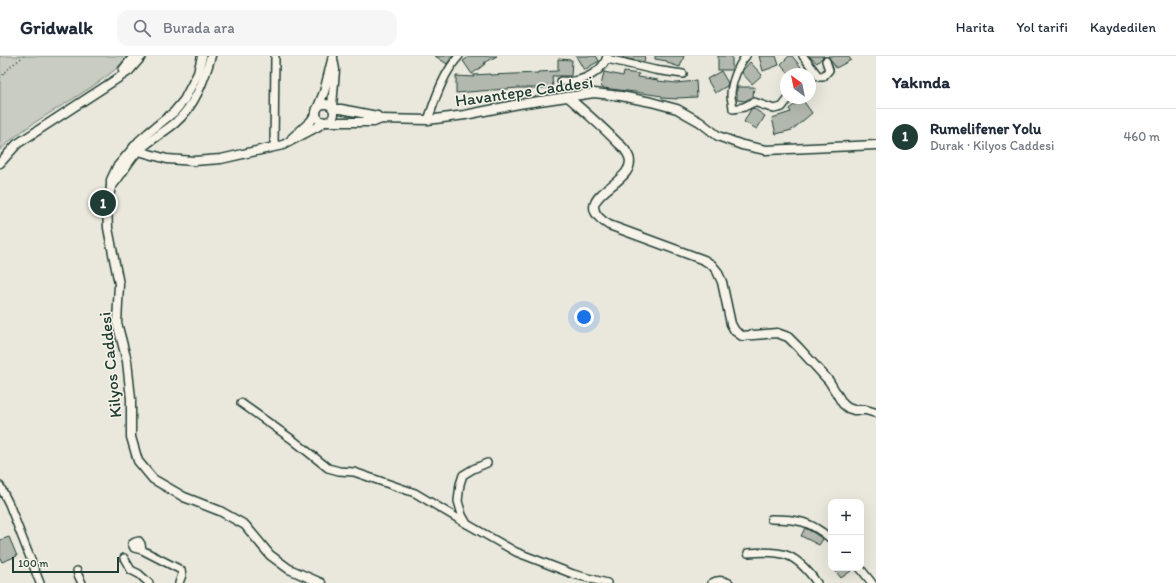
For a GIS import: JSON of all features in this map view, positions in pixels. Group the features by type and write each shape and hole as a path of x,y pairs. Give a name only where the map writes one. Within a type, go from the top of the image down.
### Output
{"street":[{"path":"115,80 134,56"},
{"path":"0,163 17,144 115,80 129,70 142,56"},
{"name":"Kilyos Caddesi","path":"202,56 198,73 184,100 174,112 148,132 111,187 107,207 108,228 119,284 117,323 127,361 131,399 131,437 138,461 153,479 184,498 220,511 245,525 270,555 289,569 321,583"},
{"name":"Kilyos Caddesi","path":"136,149 176,122 188,110 196,95 211,56"},
{"path":"274,147 275,56"},
{"path":"136,149 167,159 194,161 221,159 283,145 325,122 330,121 334,115 335,70 333,56"},
{"path":"289,142 292,137 311,121 317,110 324,92 333,56"},
{"path":"428,120 441,85 452,63 458,56"},
{"path":"746,56 742,61 735,78 731,94 733,108 744,107 754,102 774,108 782,107 784,104"},
{"path":"803,56 819,77 823,77 828,70 826,61"},
{"path":"561,80 572,82 588,78 601,67 607,58 655,70 682,74"},
{"name":"Havantepe Caddesi","path":"325,122 374,122 381,119 428,120 465,115 518,104 594,93 621,96 677,109 700,122 718,136 742,145 766,150 876,145"},
{"path":"568,97 612,136 629,157 630,165 623,176 598,198 594,204 594,210 601,220 609,225 704,260 712,265 717,271 722,282 731,324 735,331 742,336 777,333 788,337 829,381 843,404 854,410 866,410 876,413"},
{"path":"325,122 318,119 317,110 323,103 333,107"},
{"name":"Havantepe Caddesi","path":"333,107 377,116 381,119"},
{"path":"241,403 293,440 328,468 339,471 354,472 415,493 516,552 573,574 607,583"},
{"path":"467,524 462,515 458,501 460,484 463,475 487,463"},
{"path":"0,486 9,504 40,583"},
{"path":"772,519 794,520 808,523 821,530 828,536"},
{"path":"142,550 181,570 182,575 179,583"},
{"path":"748,553 775,552 787,555 800,563 817,583"},
{"path":"124,558 131,570 149,583"},
{"path":"77,571 82,583"},
{"path":"862,571 869,582"},
{"path":"712,583 722,580 729,583"}],"path":[{"path":"0,78 11,66 24,56"}],"shaded area":[{"path":"0,56 127,56 116,69 107,76 21,132 0,150"}],"building":[{"path":"435,56 453,56 447,64"},
{"path":"470,56 497,56 484,63 485,64 472,74 463,61"},
{"path":"576,56 596,56 599,61 584,70"},
{"path":"623,56 645,56 644,62 623,58"},
{"path":"655,56 684,56 680,67 667,63 667,61 655,59"},
{"path":"718,56 732,56 732,70 718,70"},
{"path":"759,56 776,56 779,65 763,71"},
{"path":"789,56 792,56 801,67 784,68 781,64"},
{"path":"809,56 824,56 817,63"},
{"path":"828,56 848,56 851,60 836,68"},
{"path":"558,59 572,60 571,76 552,76 553,88 518,88 456,93 456,76 474,77 473,75 558,71"},
{"path":"750,62 762,75 752,84 742,73"},
{"path":"721,71 728,83 727,86 715,93 707,79"},
{"path":"604,72 623,76 624,72 639,74 638,77 676,83 696,81 697,97 677,99 662,98 662,96 603,88 601,86"},
{"path":"737,87 754,87 753,97 745,101 737,100"},
{"path":"796,104 806,104 812,113 792,130 776,134 772,118 791,112 789,109"},
{"path":"753,108 765,116 757,129 744,122"},
{"path":"805,528 823,539 819,545 801,536"},
{"path":"9,537 17,556 2,562 0,558 0,540"},
{"path":"835,571 851,571 841,578"}],"place":[{"name":"Rumelifener Yolu","path":"103,203"}]}
